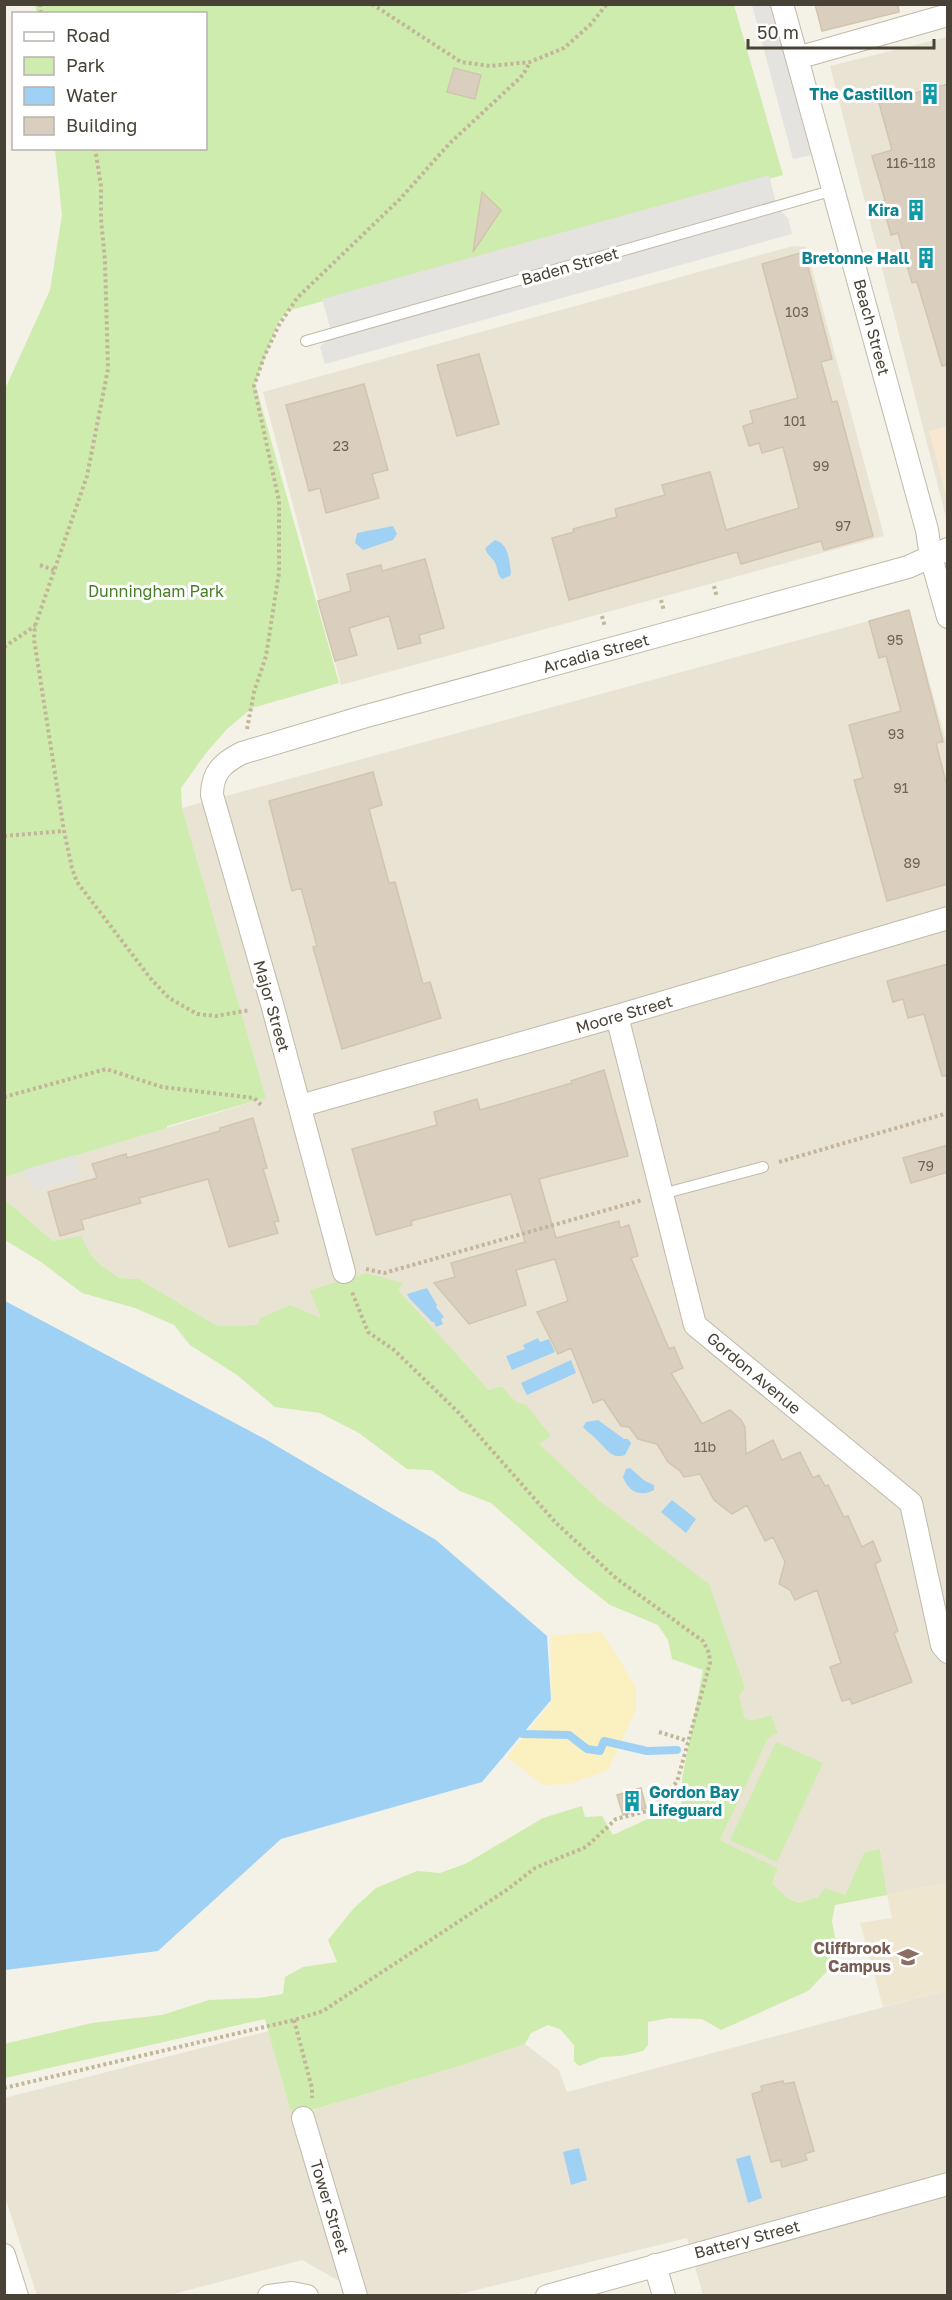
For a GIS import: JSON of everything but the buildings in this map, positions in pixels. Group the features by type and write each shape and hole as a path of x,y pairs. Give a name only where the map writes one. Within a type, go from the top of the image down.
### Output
{"street":[{"name":"Beach Street","path":"782,4 927,530 940,553 948,617"},
{"path":"797,58 948,15"},
{"name":"Arcadia Street","path":"242,753 363,717 908,567 940,553"},
{"name":"Major Street","path":"242,753 229,759 219,768 213,778 212,795 272,1004 343,1268"},
{"name":"Moore Street","path":"300,1106 618,1016 948,918"},
{"name":"Gordon Avenue","path":"618,1016 695,1325 911,1503 942,1645 948,1652"},
{"name":"Tower Street","path":"303,2118 356,2295"},
{"name":"Battery Street","path":"547,2295 948,2184"},
{"path":"4,2255 17,2295"},
{"path":"656,2265 664,2295"},
{"path":"269,2295 292,2293 307,2295"}],"lane":[{"name":"Baden Street","path":"306,341 835,190"},
{"path":"662,1194 764,1167"}],"path":[{"path":"372,4 461,62 490,66 530,62 564,48 590,25 607,4"},
{"path":"242,753 254,692 266,656 279,573 279,501 254,386 264,357 279,325 297,298 400,199 449,144 523,75 530,62"},
{"path":"95,150 105,261 108,369 87,476 35,626 34,651 64,831 77,882 168,998 197,1014 216,1016 272,1004"},
{"path":"40,565 54,570"},
{"path":"4,647 35,626"},
{"path":"4,836 64,831"},
{"path":"4,1097 106,1069 162,1087 254,1098 263,1107"},
{"path":"764,1167 948,1113"},
{"path":"4,2088 324,2011 535,1869 586,1847 616,1819 647,1811 677,1782 710,1663 710,1653 702,1641 617,1579 556,1523 459,1413 394,1350 368,1332 343,1268 384,1273 662,1194"},
{"path":"658,1732 688,1741"},
{"path":"294,2020 312,2088"}],"shaded area":[{"path":"752,5 771,5 811,155 793,159"},
{"path":"947,37 947,521 830,66"},
{"path":"769,175 777,207 788,218 792,234 325,364 320,347 332,334 322,299"},
{"path":"793,246 806,247 884,536 341,685 263,392"},
{"path":"948,426 947,499 929,431"},
{"path":"909,610 948,748 947,1883 887,1895 880,1849 864,1854 845,1895 818,1897 798,1903 785,1896 772,1883 778,1868 720,1840 768,1737 778,1733 771,1715 754,1720 745,1719 739,1696 602,1503 538,1444 551,1436 502,1386 489,1390 397,1290 402,1284 321,1319 217,1326 139,1279 120,1278 102,1266 83,1243 53,1241 5,1200 5,1177 266,1098 182,808"},
{"path":"75,1155 81,1177 35,1190 23,1170"},
{"name":"Cliffbrook Campus","path":"947,1883 947,2004 943,1991 883,2007 860,1923 892,1918 887,1895"},
{"path":"944,1991 948,2005 947,2295 703,2295 687,2238 456,2295 364,2295 302,2260 170,2295 37,2295 5,2197 4,2098 269,2031 292,2116 525,2044 559,2070 567,2092"}],"green space":[{"name":"Dunningham Park","path":"35,5 734,5 783,175 287,311 278,323 255,383 339,683 252,708 227,729 206,753 181,788 182,808 266,1098 167,1126 167,1128 5,1177 5,389 50,290 62,215 55,150 207,150 207,12 37,12"},
{"path":"5,1200 53,1241 81,1236 90,1254 102,1266 120,1278 139,1279 217,1326 257,1325 261,1318 290,1305 321,1318 310,1290 367,1273 403,1283 398,1290 489,1390 502,1386 516,1402 526,1405 551,1436 539,1444 602,1503 709,1584 745,1688 739,1696 745,1719 754,1720 771,1715 778,1733 768,1738 720,1840 778,1868 772,1883 785,1896 798,1903 818,1897 825,1888 845,1895 864,1853 880,1849 887,1895 835,1905 832,1921 839,1959 808,1991 721,2030 702,2019 669,2018 648,2022 648,2045 643,2051 602,2057 579,2066 574,2061 574,2045 560,2029 548,2025 531,2033 525,2044 292,2116 265,2019 5,2078 4,2044 92,2023 162,2015 209,2000 259,1998 283,1994 285,1977 303,1967 337,1962 328,1940 354,1908 376,1888 417,1871 440,1873 465,1864 543,1818 582,1806 585,1817 602,1816 613,1835 654,1816 681,1808 682,1779 703,1670 672,1659 668,1640 658,1625 610,1605 491,1503 460,1491 431,1470 407,1469 359,1433 320,1413 275,1407 237,1375 190,1345 174,1325 135,1308 82,1293 41,1262 5,1240"},
{"path":"776,1742 823,1763 777,1862 730,1840"}],"sand":[{"path":"602,1632 636,1687 636,1710 608,1770 570,1784 543,1785 507,1757 551,1703 551,1636"}],"water":[{"path":"393,526 397,534 393,540 363,550 355,543 357,533"},
{"path":"495,540 506,549 510,562 510,576 502,579 485,548"},
{"path":"427,1288 436,1307 444,1317 441,1319 443,1324 436,1327 407,1294"},
{"path":"5,1301 265,1439 436,1540 547,1636 551,1700 482,1782 281,1839 158,1951 5,1970"},
{"path":"538,1338 540,1342 549,1339 555,1352 512,1370 506,1356 525,1349 523,1345"},
{"path":"571,1360 576,1373 527,1395 521,1383"},
{"path":"598,1420 624,1439 628,1439 631,1443 625,1455 612,1455 583,1427 586,1422"},
{"path":"630,1468 645,1481 654,1485 654,1490 639,1493 631,1489 623,1477 626,1469"},
{"path":"672,1500 696,1519 686,1533 661,1512"},
{"path":"579,2148 587,2180 571,2185 563,2152"},
{"path":"750,2155 762,2198 748,2203 736,2159"}],"waterway":[{"path":"523,1734 569,1735 587,1749 600,1751 604,1741 647,1751 677,1750"}],"place":[{"name":"The Castillon","path":"930,94"},
{"name":"Kira","path":"916,210"},
{"name":"Bretonne Hall","path":"926,258"},
{"name":"Gordon Bay Lifeguard","path":"632,1801"},
{"name":"Cliffbrook Campus","path":"908,1957"}]}
